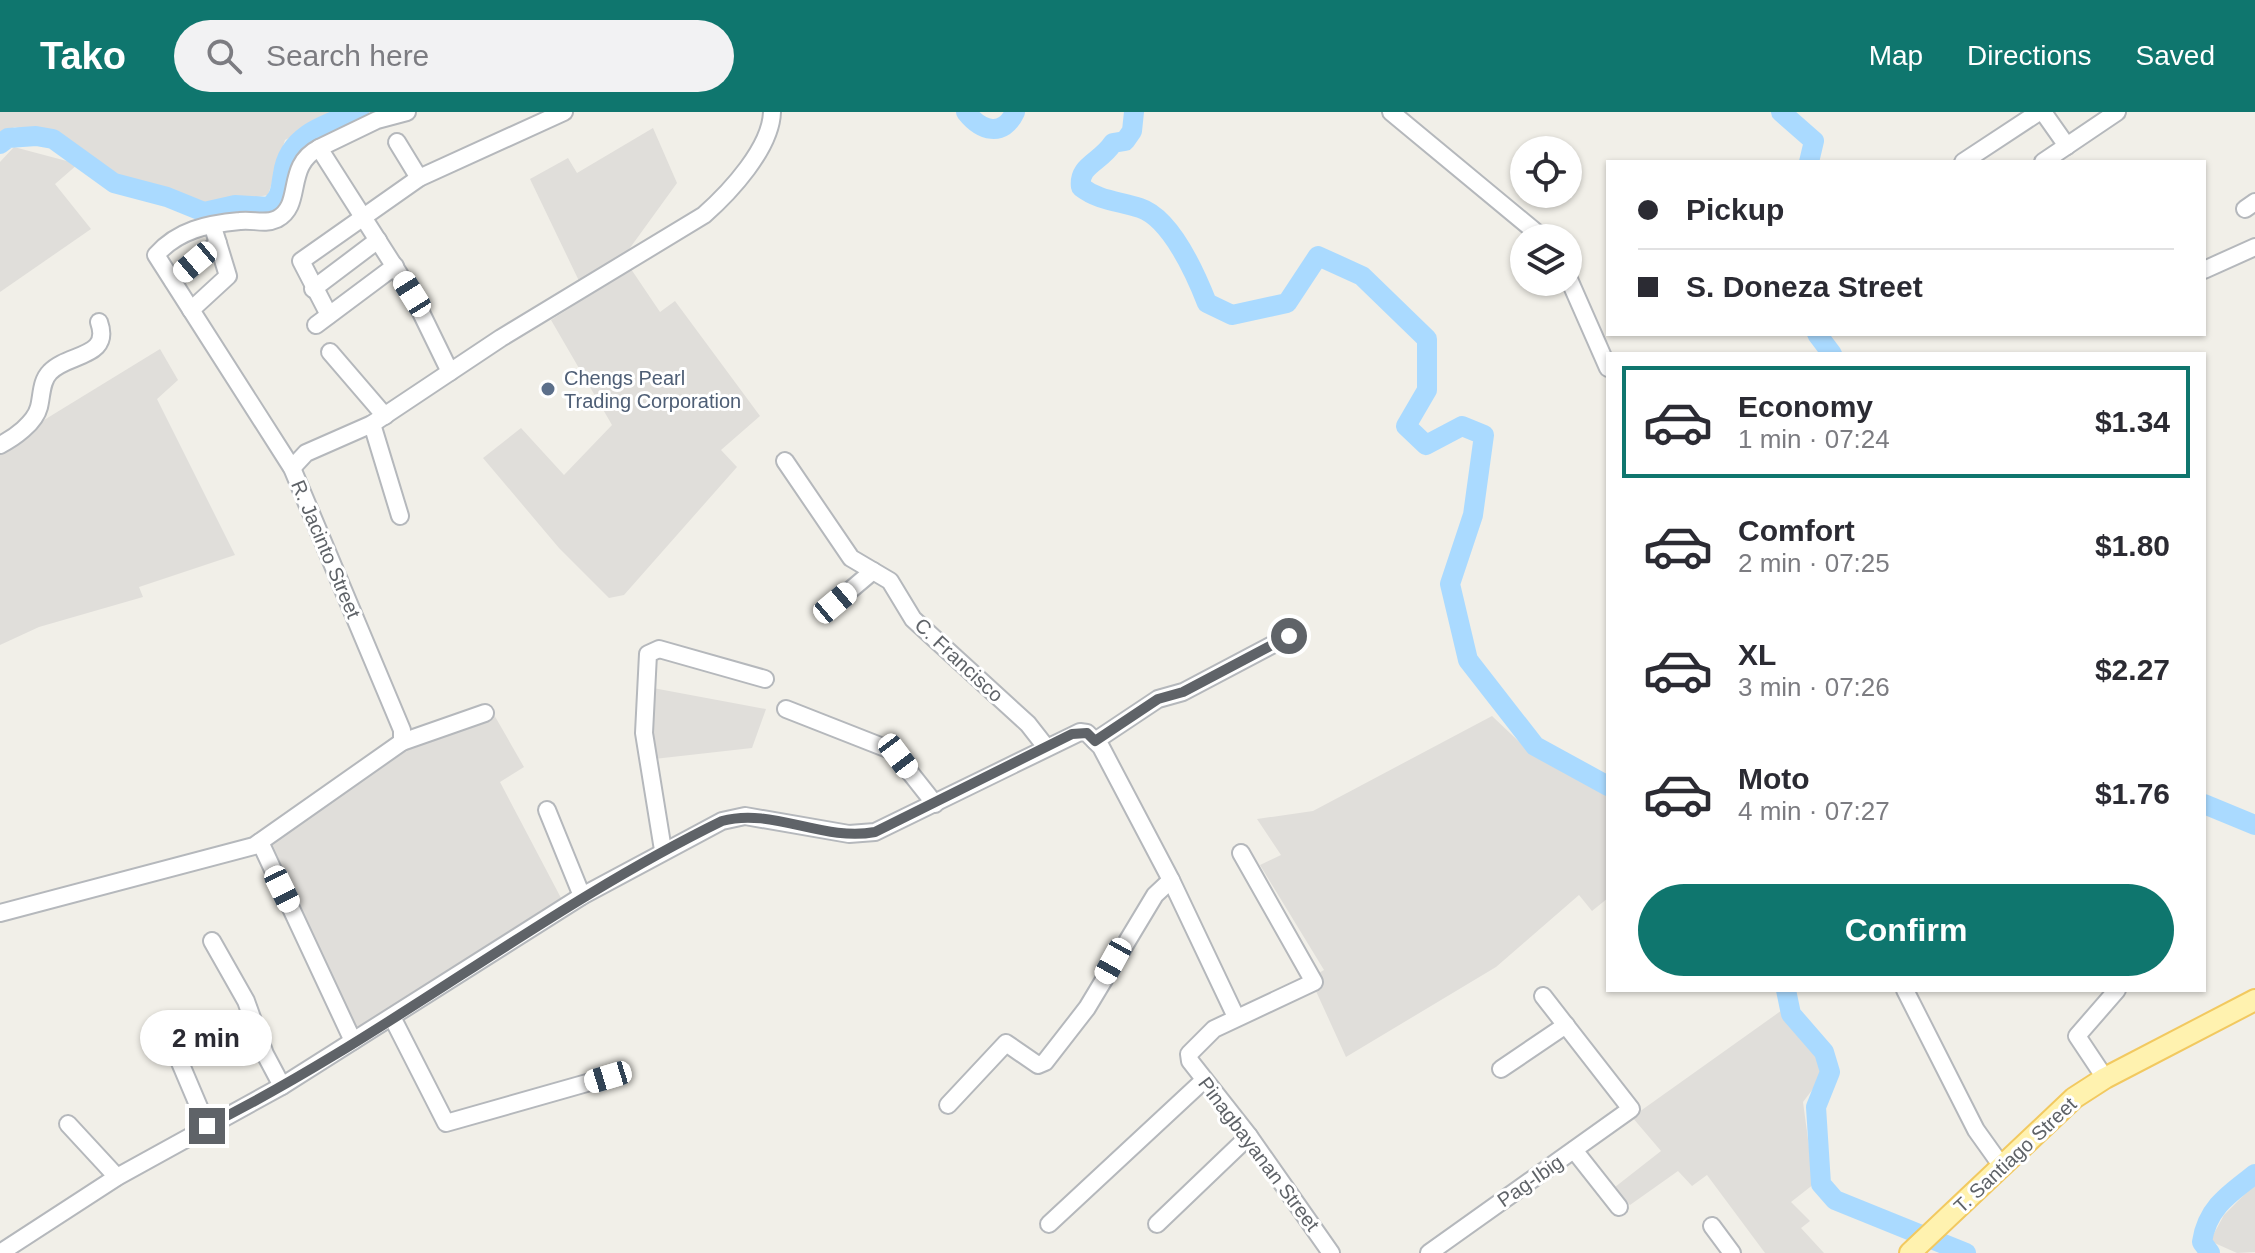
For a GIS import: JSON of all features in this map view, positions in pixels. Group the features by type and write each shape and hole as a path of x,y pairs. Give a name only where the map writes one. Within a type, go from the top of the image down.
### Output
{"main road":[{"name":"T. Santiago Street","path":"1911,1252 2074,1098 2105,1078 2255,1000"}],"street":[{"path":"173,281 215,235 241,220 266,222 281,217 292,201 298,167 305,155 363,126 407,112"},
{"path":"395,266 323,320 301,261 419,178 563,112"},
{"name":"R. Jacinto Street","path":"402,742 402,730 292,468 321,444 379,420 450,372 704,215 732,191 747,169 770,125 772,112"},
{"path":"1391,112 1526,224"},
{"path":"1966,160 2041,112 2067,146"},
{"path":"2046,160 2117,112"},
{"path":"397,142 419,178"},
{"path":"319,148 395,266 450,372"},
{"path":"215,235 178,234 156,255 292,468"},
{"path":"191,310 228,276 215,235"},
{"path":"313,289 378,240"},
{"path":"2206,269 2255,247"},
{"path":"1576,296 1606,363"},
{"path":"0,445 29,424 39,410 42,387 49,372 89,354 100,344 99,322"},
{"path":"330,352 379,420 400,516"},
{"name":"C. Francisco","path":"785,461 845,551 890,581 923,630 1028,724 1046,747"},
{"path":"835,603 873,571"},
{"path":"1095,741 1158,699 1183,692 1289,636"},
{"path":"663,850 644,733 648,654 652,649 659,649 765,679"},
{"path":"786,709 893,751 935,804"},
{"path":"0,913 260,842 402,742 485,713"},
{"path":"0,1253 117,1177 282,1086 582,896 663,850 738,817 864,834 889,827 1080,732 1095,741 1171,880 1236,1017 1314,982 1241,853"},
{"path":"547,810 582,896"},
{"path":"260,842 353,1041"},
{"path":"948,1105 1006,1043 1029,1062 1038,1065 1045,1062 1087,1008 1155,895 1171,880"},
{"path":"212,941 246,1001 265,1054 282,1086"},
{"path":"1906,992 1976,1130 2001,1165"},
{"path":"2105,1078 2077,1036 2115,992"},
{"path":"1501,1069 1566,1025 1543,996"},
{"path":"392,1017 446,1123 608,1077"},
{"name":"Pinagbayanan Street","path":"1236,1017 1214,1029 1189,1054 1204,1080 1249,1136 1331,1253"},
{"name":"Pag-Ibig","path":"1429,1253 1631,1109 1566,1025"},
{"path":"176,1053 207,1126"},
{"path":"1049,1224 1204,1080"},
{"path":"68,1124 117,1177"},
{"path":"1157,1224 1249,1136"},
{"path":"1574,1150 1619,1207"},
{"path":"1712,1226 1732,1253"}],"shaded area":[{"path":"0,112 341,112 285,140 268,195 203,207 149,184 117,181 90,163 64,137 15,127 0,133"},
{"path":"653,128 677,183 627,252 580,283 530,179 568,158 577,173"},
{"path":"14,147 78,164 55,184 91,229 0,292 0,162"},
{"path":"631,269 660,312 675,301 760,416 721,450 737,467 624,595 609,598 559,548 483,458 521,428 564,475 612,425 551,320"},
{"path":"160,349 178,380 157,399 235,555 139,587 143,597 39,627 0,645 0,447"},
{"path":"653,688 766,709 752,748 654,759 650,737"},
{"path":"493,713 524,767 500,782 561,898 455,970 353,1032 266,848 346,788 405,751"},
{"path":"1492,716 1529,751 1606,795 1606,900 1592,911 1579,895 1496,967 1346,1057 1310,978 1324,970 1260,865 1281,855 1257,819 1313,811"},
{"path":"1785,1008 1823,1060 1822,1077 1803,1102 1814,1184 1791,1202 1810,1221 1801,1228 1824,1253 1765,1253 1707,1175 1692,1186 1678,1171 1630,1205 1615,1187 1661,1151 1632,1117"},
{"path":"2255,1184 2255,1252 2237,1253 2210,1241 2224,1215"}],"waterway":[{"path":"0,144 8,138 36,136 53,139 114,183 167,197 204,212 235,205 269,207 280,192 286,160 292,149 310,132 359,112"},
{"path":"966,112 978,124 992,129 1004,126 1015,112"},
{"path":"1134,112 1132,131 1125,141 1113,143 1086,169 1081,187 1102,198 1140,208 1162,223 1181,249 1207,303 1232,315 1287,303 1318,256 1362,276 1427,339 1427,390 1406,426 1426,445 1462,426 1484,435 1473,515 1450,584 1468,660 1535,746 1606,785"},
{"path":"1781,112 1814,141 1809,160"},
{"path":"1818,336 1830,352"},
{"path":"2206,805 2255,825"},
{"path":"1786,992 1791,1014 1824,1052 1830,1072 1816,1107 1821,1184 1835,1200 1966,1253"},
{"path":"2210,1253 2202,1242 2214,1211 2255,1174"}],"place":[{"name":"Chengs Pearl Trading Corporation","path":"548,389"}],"route":[{"path":"207,1126 282,1086 582,896 722,821 745,816 849,834 875,832 1072,734 1087,733 1095,741 1158,699 1183,692 1289,636"}]}
